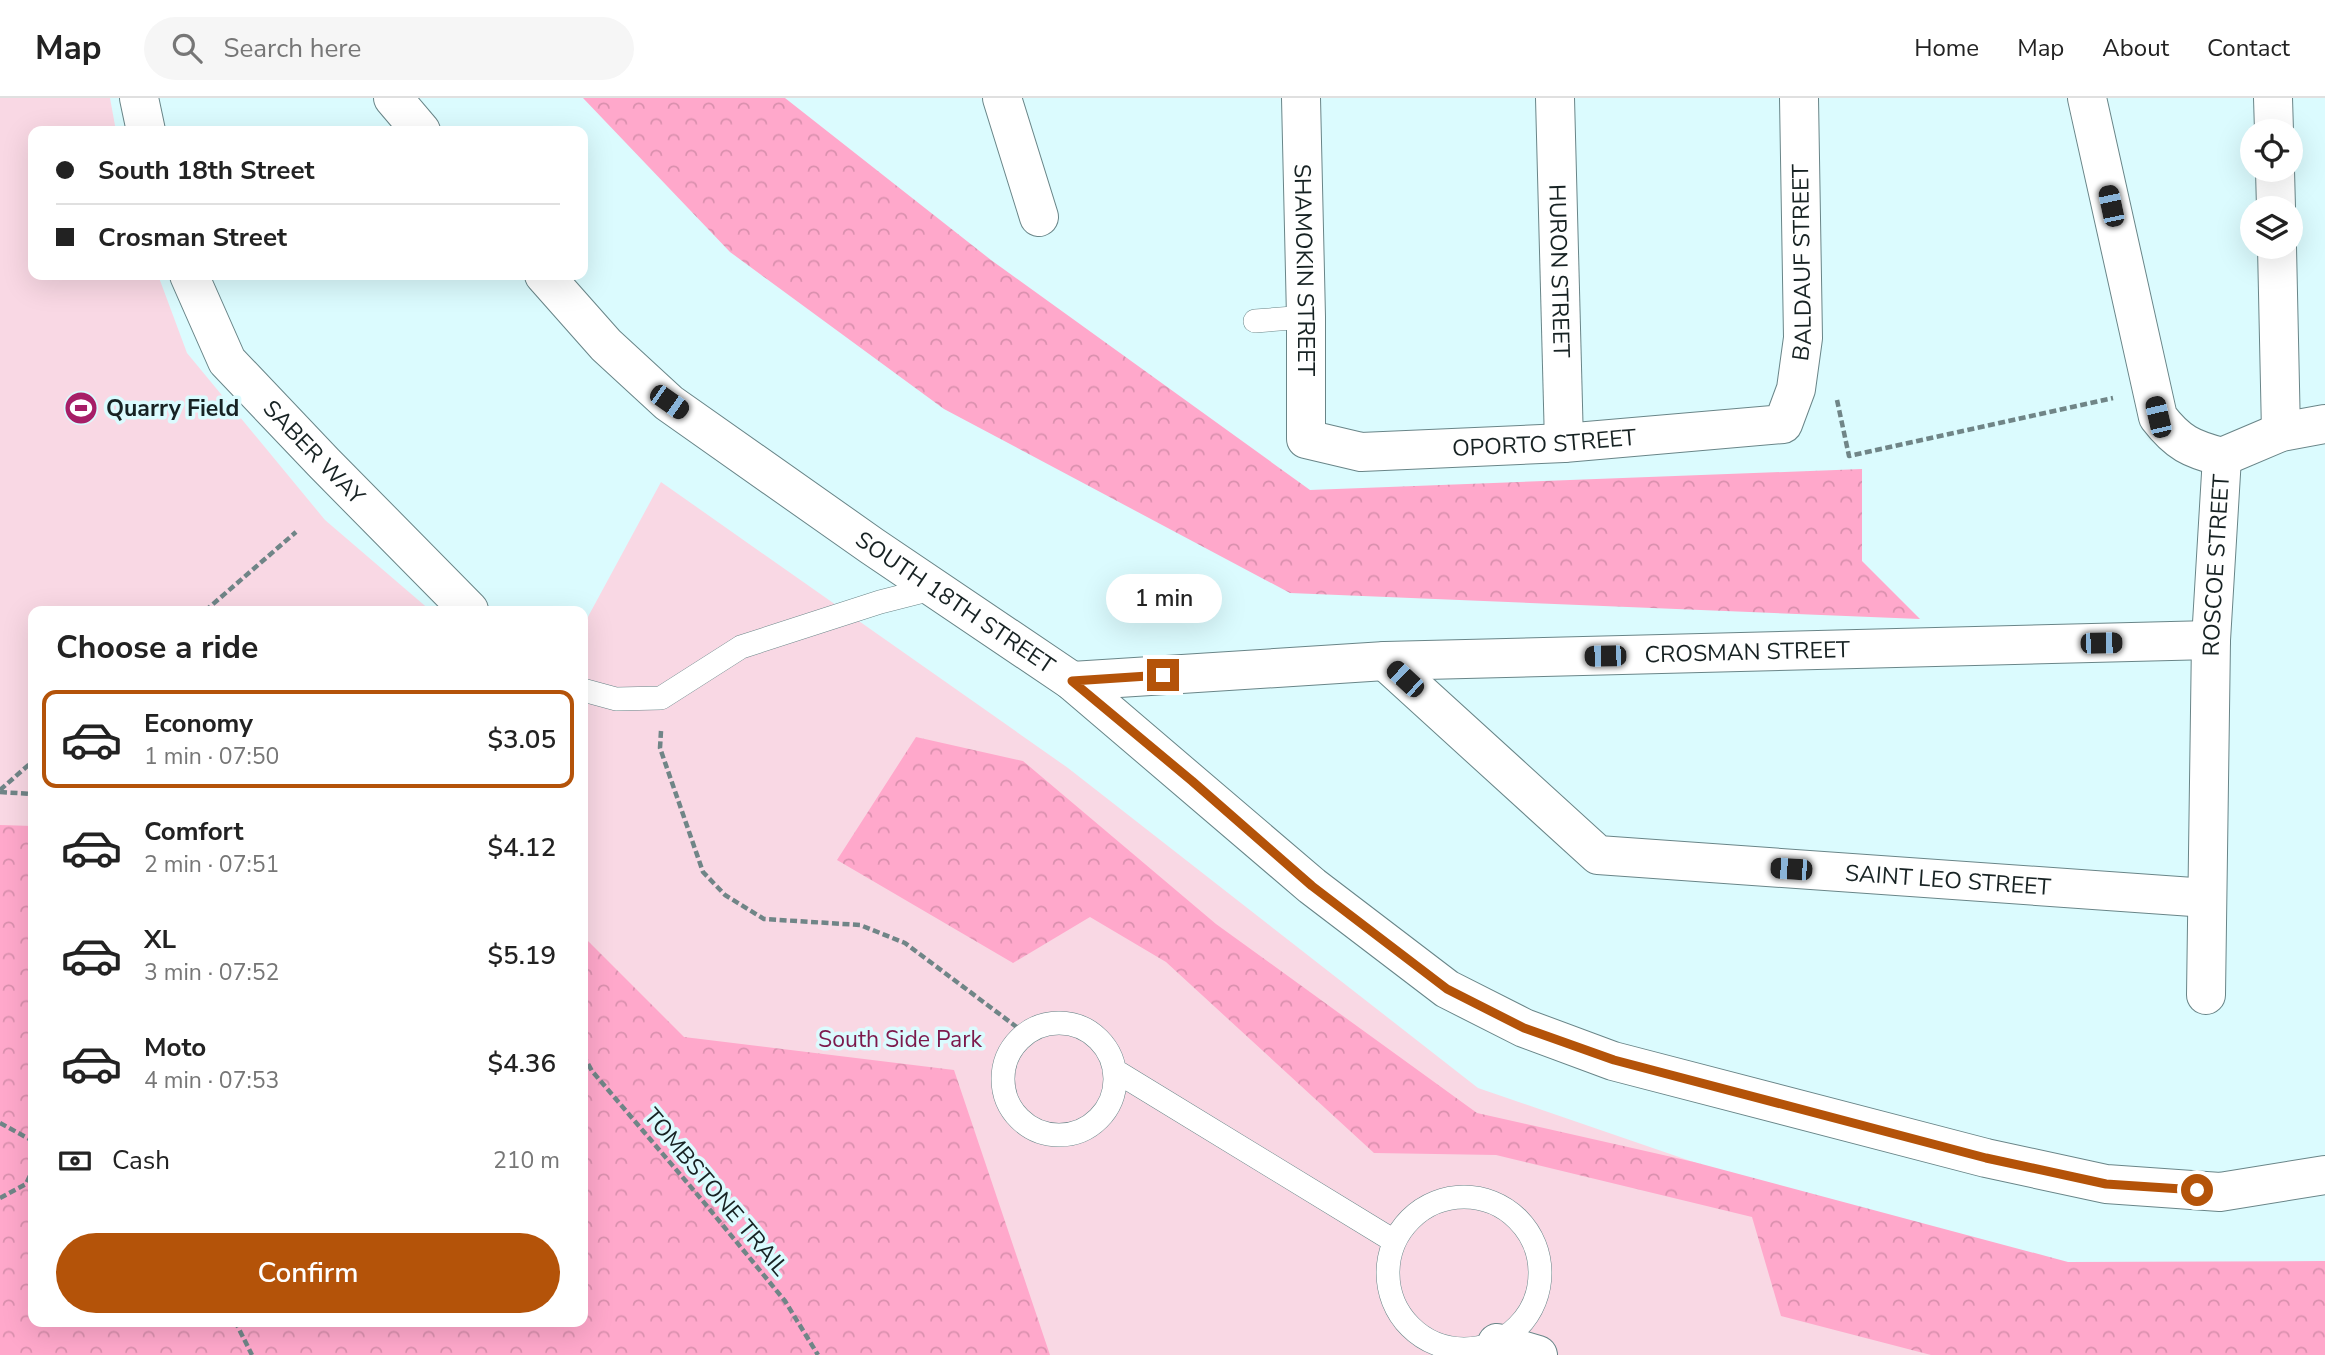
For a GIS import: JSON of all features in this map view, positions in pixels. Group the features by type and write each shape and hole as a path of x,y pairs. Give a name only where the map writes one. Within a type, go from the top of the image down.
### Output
{"street":[{"path":"139,98 145,126"},
{"path":"393,98 417,126"},
{"path":"1002,98 1039,217"},
{"name":"SHAMOKIN STREET","path":"1301,98 1306,439"},
{"name":"HURON STREET","path":"1555,98 1564,443"},
{"name":"BALDAUF STREET","path":"1790,406 1803,338 1799,98"},
{"path":"2087,98 2158,417"},
{"path":"2273,98 2274,119"},
{"path":"2277,259 2281,432"},
{"name":"SABER WAY","path":"192,280 227,360 464,606"},
{"name":"SOUTH 18TH STREET","path":"548,280 606,345 669,402 1072,681 1322,894 1447,989 1524,1028 1614,1060 1986,1158 2106,1184 2220,1192 2325,1175"},
{"name":"OPORTO STREET","path":"1306,439 1361,452 1564,443 1790,406"},
{"name":"ROSCOE STREET","path":"2158,417 2173,436 2195,450 2222,457 2211,640 2206,995"},
{"path":"2222,457 2281,432 2325,424"},
{"name":"CROSMAN STREET","path":"1072,681 1385,661 2211,640"},
{"name":"SAINT LEO STREET","path":"1385,661 1598,855 2207,898"},
{"path":"1497,1343 1538,1355"}],"lane":[{"path":"1255,321 1306,317"},
{"path":"588,691 616,699 662,698 741,647 880,602 934,588"},
{"path":"1062,1023 1080,1027 1096,1037 1108,1052 1114,1070 1115,1088 1109,1105 1098,1120 1083,1130 1066,1135 1047,1134 1030,1127 1017,1115 1007,1100 1003,1082 1006,1063 1013,1047 1026,1034 1043,1025 1062,1023"},
{"path":"1114,1070 1394,1241"},
{"path":"1457,1197 1483,1199 1508,1209 1527,1228 1538,1252 1541,1279 1534,1305 1520,1327 1497,1343 1475,1350 1452,1349 1430,1342 1410,1328 1397,1310 1389,1287 1388,1264 1394,1241 1409,1219 1432,1203 1457,1197"}],"path":[{"path":"1790,406 1810,392 1833,387 1849,456 2126,395 2133,423 2158,417"},
{"path":"211,606 296,532"},
{"path":"662,698 660,748 703,872 725,895 764,919 860,925 905,943 1026,1034"},
{"path":"0,791 28,766"},
{"path":"0,791 28,794"},
{"name":"TOMBSTONE TRAIL","path":"588,1064 785,1301 818,1355"},
{"path":"0,1123 28,1137"},
{"path":"0,1198 26,1184 28,1180"},
{"path":"238,1327 252,1355"}],"green space":[{"name":"South Side Park","path":"0,98 110,98 115,126 28,126 28,280 160,280 187,353 325,520 425,606 28,606 28,1327 588,1327 588,617 661,482 1068,768 1478,1088 2052,1285 2325,1278 2325,1355 0,1355"},
{"path":"583,98 785,98 991,260 1310,490 1862,469 1862,561 1920,619 1290,593 944,409 730,252"},
{"path":"916,737 1023,761 1216,924 1477,1113 1694,1162 2068,1262 2325,1261 2325,1355 1931,1355 1781,1316 1752,1217 1496,1155 1374,1153 1166,962 1090,917 1013,963 837,860"},
{"path":"0,825 28,826 28,1327 588,1327 588,941 684,1037 954,1070 1050,1355 0,1355"}],"place":[{"name":"Quarry Field","path":"81,408"}],"route":[{"path":"1163,675 1072,681 1312,886 1447,989 1524,1028 1614,1060 1986,1158 2106,1184 2197,1190"}]}
